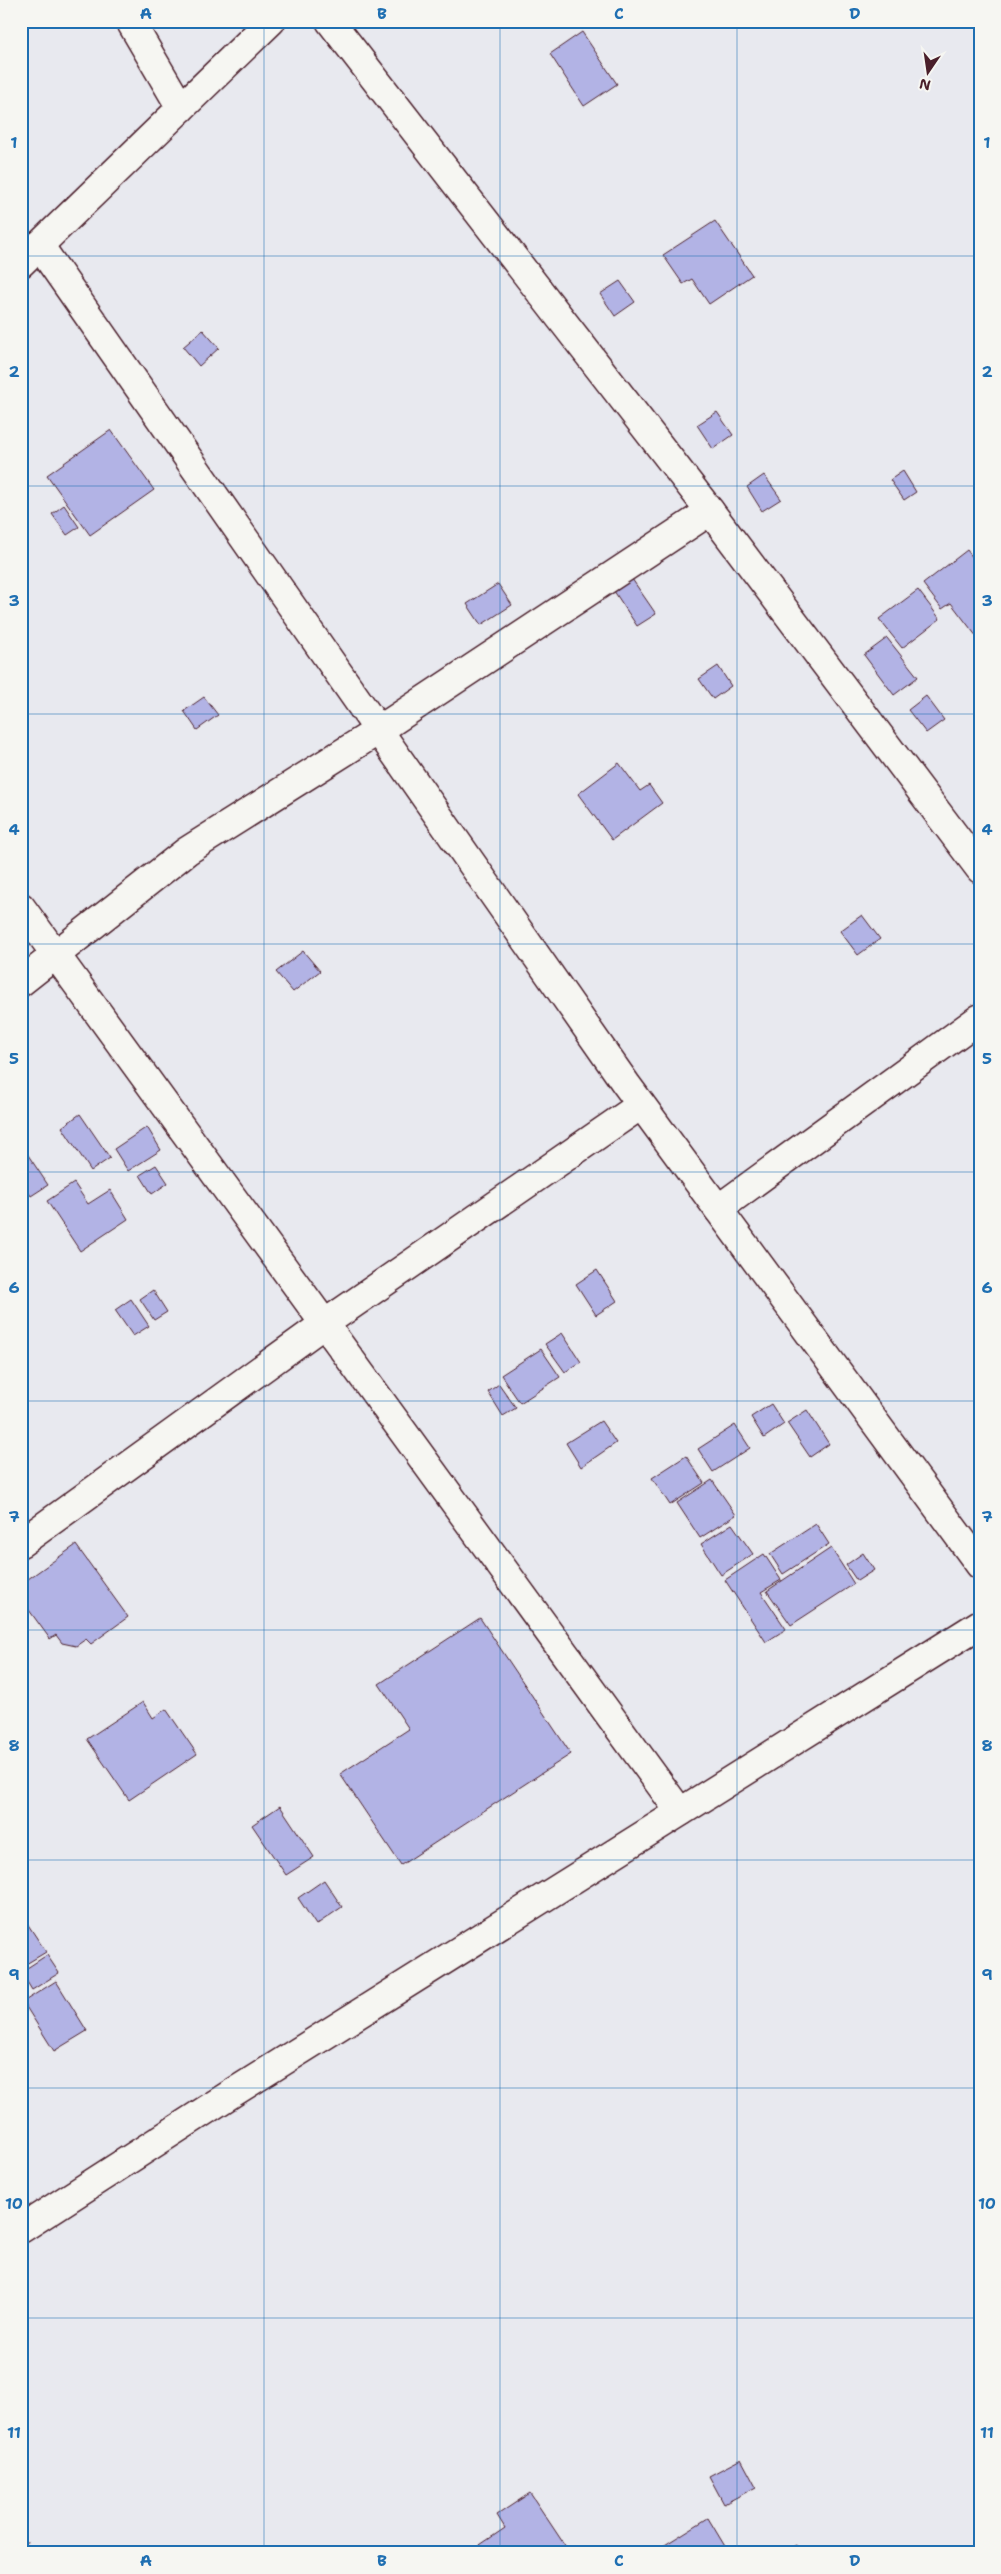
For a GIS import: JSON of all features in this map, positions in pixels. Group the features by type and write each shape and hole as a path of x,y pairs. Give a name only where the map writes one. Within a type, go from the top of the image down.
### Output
{"street":[{"path":"130,21 181,108"},
{"path":"271,21 30,254 379,730 641,1105 980,1565"},
{"path":"330,21 710,511 980,869"},
{"path":"21,982 187,851 379,730 710,511"},
{"path":"21,907 55,957 680,1812"},
{"path":"718,1209 980,1018"},
{"path":"21,1543 324,1324 641,1105"},
{"path":"21,2229 234,2092 980,1624"}],"path":[{"path":"21,2533 32,2553"}],"building":[{"path":"582,32 617,84 584,106 550,54"},
{"path":"715,221 752,275 709,304 692,279 683,284 663,255"},
{"path":"620,281 635,302 615,316 600,294"},
{"path":"203,330 219,348 199,366 183,347"},
{"path":"717,412 733,435 713,449 697,425"},
{"path":"111,430 154,490 90,535 47,475"},
{"path":"903,471 916,492 904,500 890,480"},
{"path":"764,475 781,499 762,511 747,487"},
{"path":"64,505 79,527 67,535 52,514"},
{"path":"967,550 980,567 980,635 977,637 951,603 942,609 923,584"},
{"path":"632,579 656,614 637,626 614,591"},
{"path":"498,584 512,605 481,625 467,604"},
{"path":"918,590 940,619 902,648 879,619"},
{"path":"887,638 918,677 894,695 864,655"},
{"path":"718,666 731,686 713,699 699,679"},
{"path":"926,696 944,720 926,733 908,710"},
{"path":"204,697 218,715 197,730 184,711"},
{"path":"619,763 640,791 649,785 662,803 612,840 578,794"},
{"path":"862,915 880,939 858,955 840,931"},
{"path":"303,951 320,971 293,992 276,972"},
{"path":"80,1114 110,1158 91,1171 62,1127"},
{"path":"147,1127 161,1150 128,1171 114,1149"},
{"path":"24,1149 48,1185 31,1196 21,1181 21,1151"},
{"path":"156,1165 168,1183 152,1194 140,1175"},
{"path":"74,1183 88,1204 110,1190 128,1219 80,1251 47,1201"},
{"path":"597,1270 617,1301 596,1315 576,1284"},
{"path":"153,1290 167,1312 154,1320 140,1299"},
{"path":"131,1299 149,1326 133,1336 115,1310"},
{"path":"562,1333 581,1362 565,1372 545,1344"},
{"path":"541,1349 560,1377 520,1403 501,1375"},
{"path":"499,1384 516,1408 503,1416 488,1392"},
{"path":"771,1404 784,1424 764,1438 751,1417"},
{"path":"807,1410 829,1444 810,1457 787,1423"},
{"path":"601,1421 616,1443 581,1467 566,1443"},
{"path":"735,1425 750,1448 713,1472 698,1449"},
{"path":"686,1456 704,1483 670,1505 652,1478"},
{"path":"712,1480 736,1515 700,1538 677,1503"},
{"path":"732,1524 753,1554 721,1575 701,1544"},
{"path":"816,1524 829,1544 783,1574 770,1554"},
{"path":"76,1545 128,1617 91,1644 86,1639 76,1646 62,1643 56,1635 50,1639 21,1599 21,1584"},
{"path":"831,1548 854,1584 791,1625 767,1591"},
{"path":"863,1553 874,1570 857,1581 846,1565"},
{"path":"764,1554 781,1580 761,1592 786,1629 766,1642 725,1580"},
{"path":"480,1618 571,1754 401,1865 340,1774 409,1729 379,1684"},
{"path":"143,1702 153,1718 166,1709 197,1754 129,1800 87,1739"},
{"path":"280,1806 314,1857 286,1875 252,1825"},
{"path":"324,1880 342,1907 316,1925 298,1898"},
{"path":"21,1914 46,1952 21,1967"},
{"path":"47,1955 59,1973 32,1990 21,1972"},
{"path":"56,1981 87,2031 54,2051 23,2002"},
{"path":"741,2459 756,2487 724,2504 709,2476"},
{"path":"530,2493 570,2553 468,2553 505,2528 497,2515"},
{"path":"708,2518 729,2553 652,2553"},
{"path":"796,2545 801,2553 782,2553"}]}
